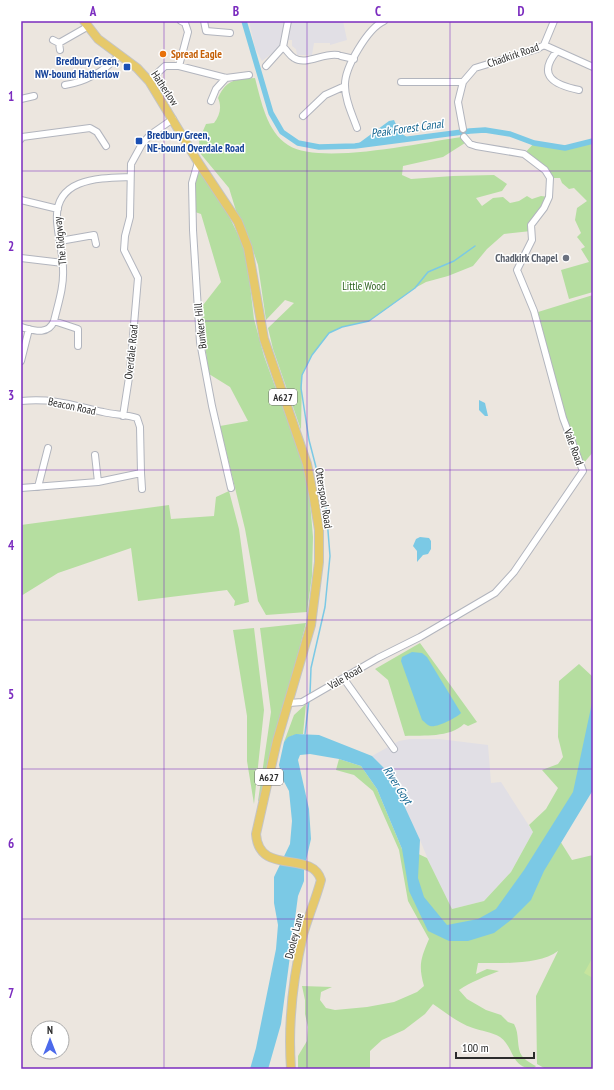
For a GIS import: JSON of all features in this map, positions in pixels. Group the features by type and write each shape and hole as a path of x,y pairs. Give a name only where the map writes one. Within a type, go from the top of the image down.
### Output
{"main road":[{"name":"Hatherlow","path":"85,24 98,39 120,55 149,81 198,162"},
{"name":"Otterspool Road","path":"198,162 238,222 248,248 264,339 307,464 318,530 319,562 316,596 311,625 277,741 257,828 257,843 261,851"},
{"name":"Dooley Lane","path":"261,851 274,859 306,866 319,872 321,880 303,935 296,980 290,1052 291,1069"}],"street":[{"path":"179,66 188,32 185,23 180,21"},
{"path":"204,21 206,31 230,33"},
{"path":"266,66 283,47 288,21"},
{"name":"Chadkirk Road","path":"463,129 458,102 463,82 475,68 537,49 544,45 554,21"},
{"path":"357,128 346,98 344,86 345,78 358,49 369,32 381,22"},
{"path":"60,50 56,41 85,24"},
{"path":"544,45 593,67"},
{"path":"283,47 294,59 300,60 331,54 354,59"},
{"path":"557,52 550,60 548,69 549,76 554,82 579,90"},
{"path":"65,85 79,83 110,65 120,55"},
{"path":"149,81 165,66 179,66 226,78 249,75"},
{"path":"211,101 216,89 226,78"},
{"path":"401,82 463,82"},
{"path":"303,116 325,95 344,86"},
{"path":"21,99 34,96"},
{"name":"Overdale Road","path":"123,416 130,371 138,278 124,250 125,236 130,217 131,164 142,144 150,135 172,119"},
{"path":"21,137 90,128 97,132 106,146"},
{"name":"Vale Road","path":"289,703 302,702 378,658 427,633 495,593 514,572 583,472 563,418 534,311 517,270 532,240 532,225 544,208 549,197 550,178 545,170 524,154 476,146 470,144 464,137"},
{"name":"Bunkers Hill","path":"198,162 192,183 193,230 200,342 212,406 231,488"},
{"name":"The Ridgway","path":"54,321 63,279 63,263 57,221 58,209 68,191 83,181 94,178 130,176"},
{"path":"21,200 58,209"},
{"path":"60,241 94,235 96,244"},
{"path":"21,258 63,263"},
{"path":"21,327 44,331 51,327 54,321 78,329 78,346"},
{"path":"21,361 29,329"},
{"name":"Beacon Road","path":"21,401 40,399 62,401 123,416"},
{"path":"123,416 133,417 139,421 142,489"},
{"path":"38,487 48,448"},
{"path":"95,455 98,482"},
{"path":"21,488 98,482 142,473"},
{"path":"344,678 394,749"}],"shaded area":[{"path":"249,21 343,21 347,40 330,45 330,43 314,43 312,55 297,55 296,49 292,46 292,40 283,40 280,47 262,61 255,48"},
{"path":"410,739 439,739 488,745 491,783 501,782 533,832 511,872 484,901 452,909 386,770 372,756 399,741"}],"green space":[{"name":"Little Wood","path":"255,78 270,124 281,139 288,145 303,151 347,153 372,151 462,137 465,143 443,157 403,166 402,175 411,179 494,175 507,184 502,191 476,198 482,206 493,198 503,197 510,203 519,201 527,196 532,199 541,196 549,197 531,231 504,234 487,249 473,266 448,276 426,282 415,288 369,321 342,327 329,333 312,355 302,375 301,430 273,349 268,328 294,303 285,300 266,320 258,265 248,236 237,214 229,188 200,153 199,140 206,124 214,123 218,117 220,108 218,98 221,91 233,81"},
{"path":"593,141 593,292 569,299 561,270 589,262 581,249 585,247 577,237 581,233 575,220 577,208 587,201 574,188 569,189 562,183 560,178 550,178 524,154 534,143 565,148"},
{"path":"200,171 229,216 246,251 254,319 264,356 301,458 309,490 313,537 312,576 307,612 266,615 258,601 245,529 220,426 248,421 230,387 209,374 200,309 221,282 201,214 195,212 195,181"},
{"path":"593,295 593,452 583,464 562,405 538,312"},
{"path":"229,491 239,529 249,602 234,606 235,601 227,590 138,601 131,548 58,573 21,596 21,525 169,505 171,519 214,516 216,497"},
{"path":"306,623 261,800 258,801 271,712 260,628"},
{"path":"254,628 264,710 254,804 247,761 247,716 233,630"},
{"path":"420,643 477,722 468,726 464,724 451,732 444,734 405,736 388,680 375,669"},
{"path":"579,664 593,677 593,764 557,836 572,860 593,855 593,1069 546,1069 537,1064 536,996 558,951 550,956 531,961 478,963 476,974 487,969 499,971 459,990 467,999 486,1010 501,1015 508,1022 514,1024 517,1032 520,1053 525,1059 536,1066 533,1069 520,1065 516,1061 505,1041 500,1037 462,1023 452,1018 433,1004 425,1014 404,1030 382,1040 370,1051 370,1069 298,1069 298,1056 307,1041 308,1027 302,986 332,987 321,992 320,1000 326,1008 335,1010 367,1007 394,1002 417,992 424,986 421,972 421,962 429,939 408,901 399,850 373,791 354,775 336,770 339,759 361,766 377,789 402,849 412,851 427,858 452,909 484,901 511,872 533,832 529,825 546,809 558,788 542,770 558,764 563,757 558,737 559,681"},
{"path":"306,704 303,734 292,736 284,742 294,715"},
{"path":"593,957 593,978 584,973"}],"water":[{"path":"394,120 400,131 410,139 355,146 389,121"},
{"path":"479,400 485,403 488,416 485,416 479,410"},
{"path":"420,537 429,538 431,541 431,549 428,554 423,555 417,562 417,551 413,546 416,539"},
{"path":"412,652 422,653 427,657 461,713 459,715 437,726 429,726 422,720 401,661 402,657"},
{"path":"593,698 593,790 544,871 531,900 511,920 494,933 468,941 449,941 428,931 409,891 402,849 377,789 361,766 339,759 310,754 300,755 298,760 309,809 311,839 304,869 304,881 298,896 281,1024 268,1069 250,1069 256,1048 276,949 278,925 274,903 274,877 290,844 292,821 289,791 282,778 279,765 284,742 288,737 296,734 319,735 372,756 386,770 420,840 418,878 424,897 447,925 478,919 496,909 524,870 573,792"}],"waterway":[{"name":"Peak Forest Canal","path":"244,21 271,113 282,132 298,143 319,147 355,146 485,130 510,134 534,143 565,148 593,141"},
{"path":"310,694 311,668 325,607 330,556 326,506 309,440 301,388 302,375 312,355 329,333 342,327 369,321 415,288 428,272 454,261 475,246"},
{"path":"305,734 309,700"}],"place":[{"name":"Spread Eagle","path":"163,54"},
{"name":"Bredbury Green, NW-bound Hatherlow","path":"127,67"},
{"name":"Bredbury Green, NE-bound Overdale Road","path":"139,141"},
{"name":"Chadkirk Chapel","path":"566,258"}],"water label":[{"name":"River Goyt","path":"398,785"}]}
